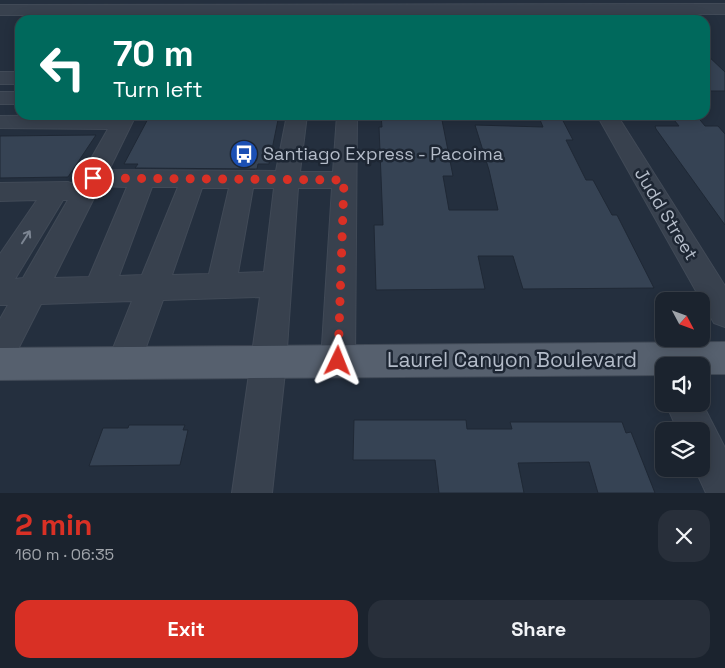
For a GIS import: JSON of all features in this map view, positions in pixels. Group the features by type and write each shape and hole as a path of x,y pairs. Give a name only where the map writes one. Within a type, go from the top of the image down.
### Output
{"main road":[{"name":"Laurel Canyon Boulevard","path":"710,359 725,358"},
{"name":"Laurel Canyon Boulevard","path":"0,364 338,361 655,363"}],"street":[{"path":"0,10 725,9"},
{"path":"0,78 15,78"},
{"path":"0,98 15,98"},
{"path":"0,122 83,120"},
{"path":"0,350 123,120"},
{"path":"252,493 269,363 287,180 295,120"},
{"path":"338,361 347,120"},
{"name":"Judd Street","path":"610,120 725,313"},
{"path":"0,192 56,191 90,184 143,178 344,180"},
{"path":"98,289 143,178"},
{"path":"124,363 193,179"},
{"path":"222,286 243,179"},
{"path":"0,278 56,191"},
{"path":"0,292 276,284"},
{"path":"710,459 725,490"}],"building":[{"path":"710,58 725,72 725,91 710,91"},
{"path":"147,120 278,120 269,164 258,164 257,169 135,168 138,164 124,164"},
{"path":"381,120 442,120 453,176 443,176 449,210 498,210 489,170 475,125 543,127 540,120 563,120 573,140 566,140 586,180 593,180 612,215 617,215 654,288 523,289 513,256 478,256 485,289 376,290 374,225 383,225 379,127 382,127"},
{"path":"674,120 700,120 705,126 718,126 725,134 725,225 655,126 679,126"},
{"path":"96,135 68,177 0,178 0,136"},
{"path":"354,420 466,420 467,429 512,429 510,422 622,422 626,433 631,432 655,493 598,493 589,462 518,463 524,493 439,493 435,460 353,460"},
{"path":"129,425 185,425 183,430 188,430 180,465 89,466 103,428 128,428"}],"place":[{"name":"Santiago Express - Pacoima","path":"244,154"}],"route":[{"path":"93,178 344,180 338,361"}]}
